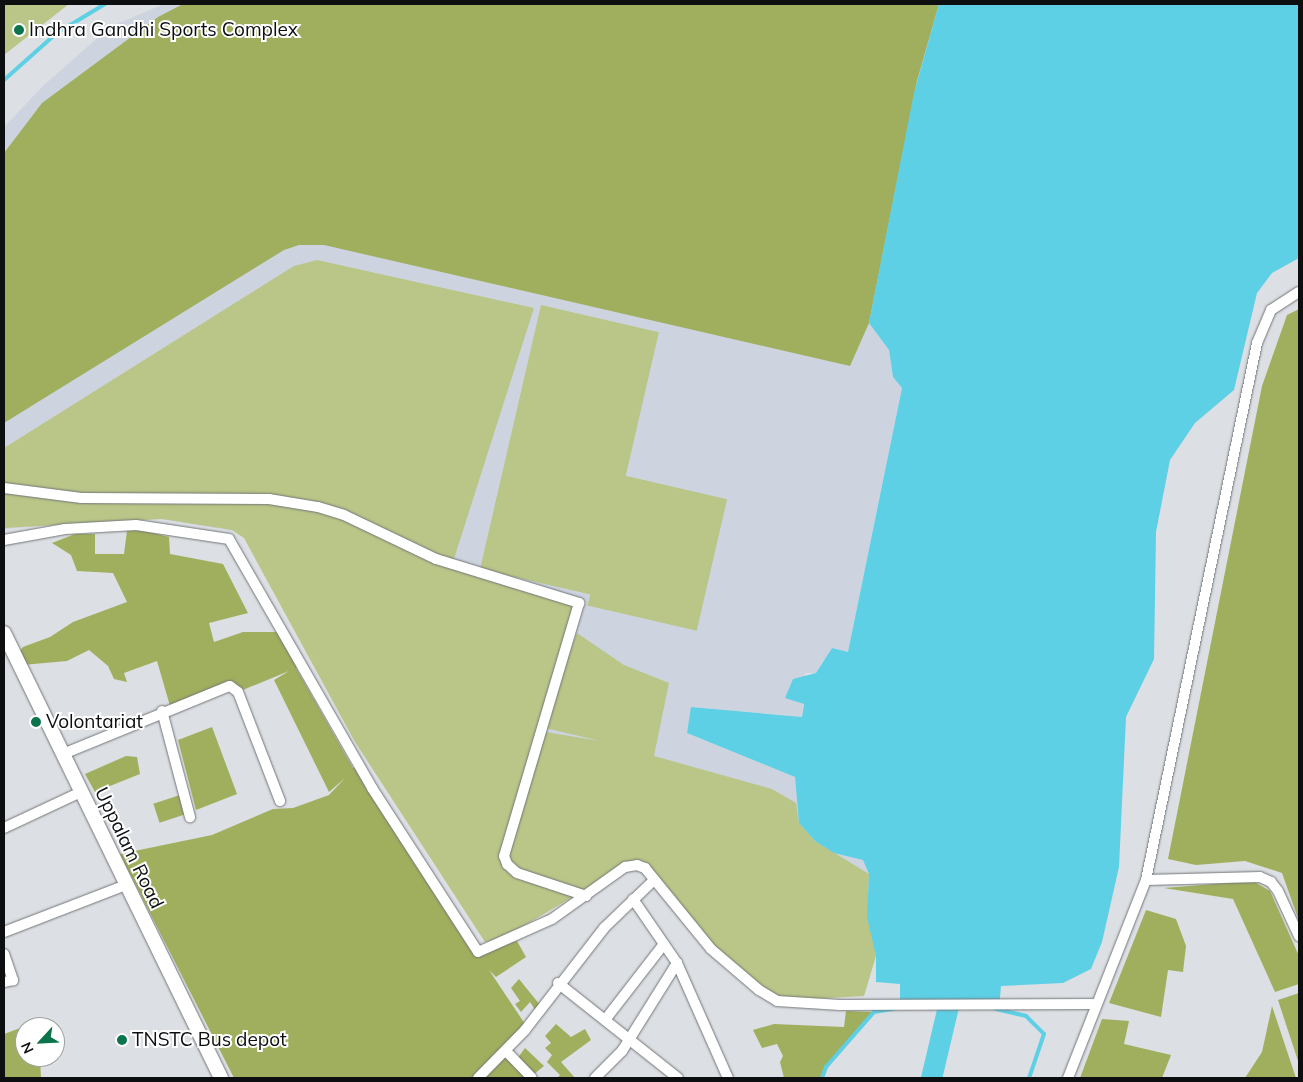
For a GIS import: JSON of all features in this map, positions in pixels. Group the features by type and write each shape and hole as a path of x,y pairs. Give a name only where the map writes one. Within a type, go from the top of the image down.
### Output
{"main road":[{"name":"Uppalam Road","path":"4,633 221,1078"}],"street":[{"path":"1068,1078 1095,1004 1146,880 1258,343 1271,310 1299,292"},
{"path":"4,488 81,498 269,499 318,507 344,515 436,559 579,603 504,856 507,864 517,874 586,896"},
{"path":"4,540 65,529 136,526 229,539 372,788 478,952 552,919 632,865 645,868 711,948 767,997 796,1004 840,1005 1095,1004"},
{"path":"63,754 222,686 234,688 280,801"},
{"path":"162,711 190,817"},
{"path":"4,828 81,792"},
{"path":"1146,880 1260,877 1270,882 1278,891 1299,936"},
{"path":"478,1078 506,1051 558,983 604,928 654,880"},
{"path":"4,932 126,885"},
{"path":"633,899 677,963 728,1078"},
{"path":"605,1020 664,944"},
{"path":"4,954 13,980 4,982"},
{"path":"595,1078 629,1041 677,963"},
{"path":"558,983 678,1078"},
{"path":"506,1051 532,1078"}],"shaded area":[{"path":"164,4 939,4 914,93 869,323 889,350 893,377 902,388 848,652 832,648 816,673 805,673 802,717 692,707 687,733 795,777 799,823 815,841 834,853 863,859 869,874 868,889 690,875 653,853 495,932 246,533 148,517 4,529 4,127 43,86 110,27"}],"green space":[{"name":"Indhra Gandhi Sports Complex","path":"4,4 69,4 4,55"},
{"path":"183,4 939,4 917,81 869,323 850,366 324,245 299,245 284,250 4,423 4,153 42,103 158,17"},
{"path":"317,260 534,308 453,562 319,505 81,497 4,485 4,448 294,266"},
{"path":"541,305 659,332 598,596 480,569"},
{"path":"1299,309 1299,921 1282,873 1245,861 1196,865 1168,859 1262,386 1287,315"},
{"path":"618,474 727,499 697,631 588,606"},
{"path":"4,488 67,499 269,499 318,507 435,563 575,606 502,847 509,872 518,879 576,895 508,935 485,942 355,742 244,538 232,530 162,519 4,528"},
{"path":"141,530 169,537 170,554 223,564 248,613 209,623 214,642 243,632 281,632 301,666 296,668 353,768 358,764 478,952 517,941 526,957 496,977 489,970 527,1027 505,1052 531,1078 234,1078 120,854 212,835 273,809 293,808 329,795 345,778 329,792 274,680 289,671 238,692 230,686 170,706 157,661 124,673 127,682 114,679 108,666 89,650 67,661 22,665 18,653 23,647 50,637 73,622 127,602 113,573 77,571 71,555 52,543 75,534 95,534 95,554 124,554 127,531"},
{"path":"577,633 624,665 669,683 654,756 772,789 796,803 799,823 815,841 869,874 868,899 876,956 864,996 777,1001 711,949 637,865 586,896 517,873 504,856 540,731 600,741 541,727"},
{"path":"212,727 237,794 196,810 178,740"},
{"path":"126,756 137,757 140,774 95,792 85,774"},
{"path":"180,795 186,814 160,823 153,804"},
{"path":"1253,881 1270,891 1299,956 1299,984 1275,992 1233,899 1164,888"},
{"path":"1146,910 1176,919 1186,946 1183,972 1168,970 1161,1017 1109,1003"},
{"path":"519,979 540,1005 536,1011 530,1002 521,1012 515,1004 520,1001 511,988"},
{"path":"1299,993 1299,1064 1278,1000"},
{"path":"1272,1006 1296,1078 1245,1078 1262,1052"},
{"path":"846,1011 874,1012 826,1067 822,1078 784,1078 780,1062 783,1056 777,1044 762,1048 753,1030 774,1024 844,1027"},
{"path":"1102,1019 1129,1021 1124,1044 1171,1055 1162,1078 1080,1078"},
{"path":"556,1024 571,1037 585,1029 591,1040 561,1062 575,1078 557,1078 560,1075 547,1062 552,1055 545,1048 551,1043 545,1036"},
{"path":"15,1030 15,1067 40,1067 41,1078 4,1078 4,1034"},
{"path":"525,1048 544,1066 533,1075 517,1059"}],"water":[{"path":"939,4 1299,4 1299,258 1272,273 1257,293 1234,390 1195,423 1170,460 1156,532 1154,659 1126,717 1119,867 1102,942 1091,969 1063,983 1001,986 999,1009 900,1009 900,984 876,982 876,956 867,917 869,874 863,860 834,853 815,841 799,823 795,777 687,733 691,707 802,717 804,704 785,698 793,679 816,673 832,648 848,652 902,388 893,377 889,350 869,323 914,93"}],"waterway":[{"path":"4,80 57,33 105,4"},
{"path":"931,1078 954,981"},
{"path":"822,1078 826,1067 874,1012 894,1009"},
{"path":"996,1009 1026,1016 1044,1034 1029,1078"}],"place":[{"name":"Indhra Gandhi Sports Complex","path":"19,30"},
{"name":"Volontariat","path":"36,722"},
{"name":"TNSTC Bus depot","path":"122,1040"}]}
